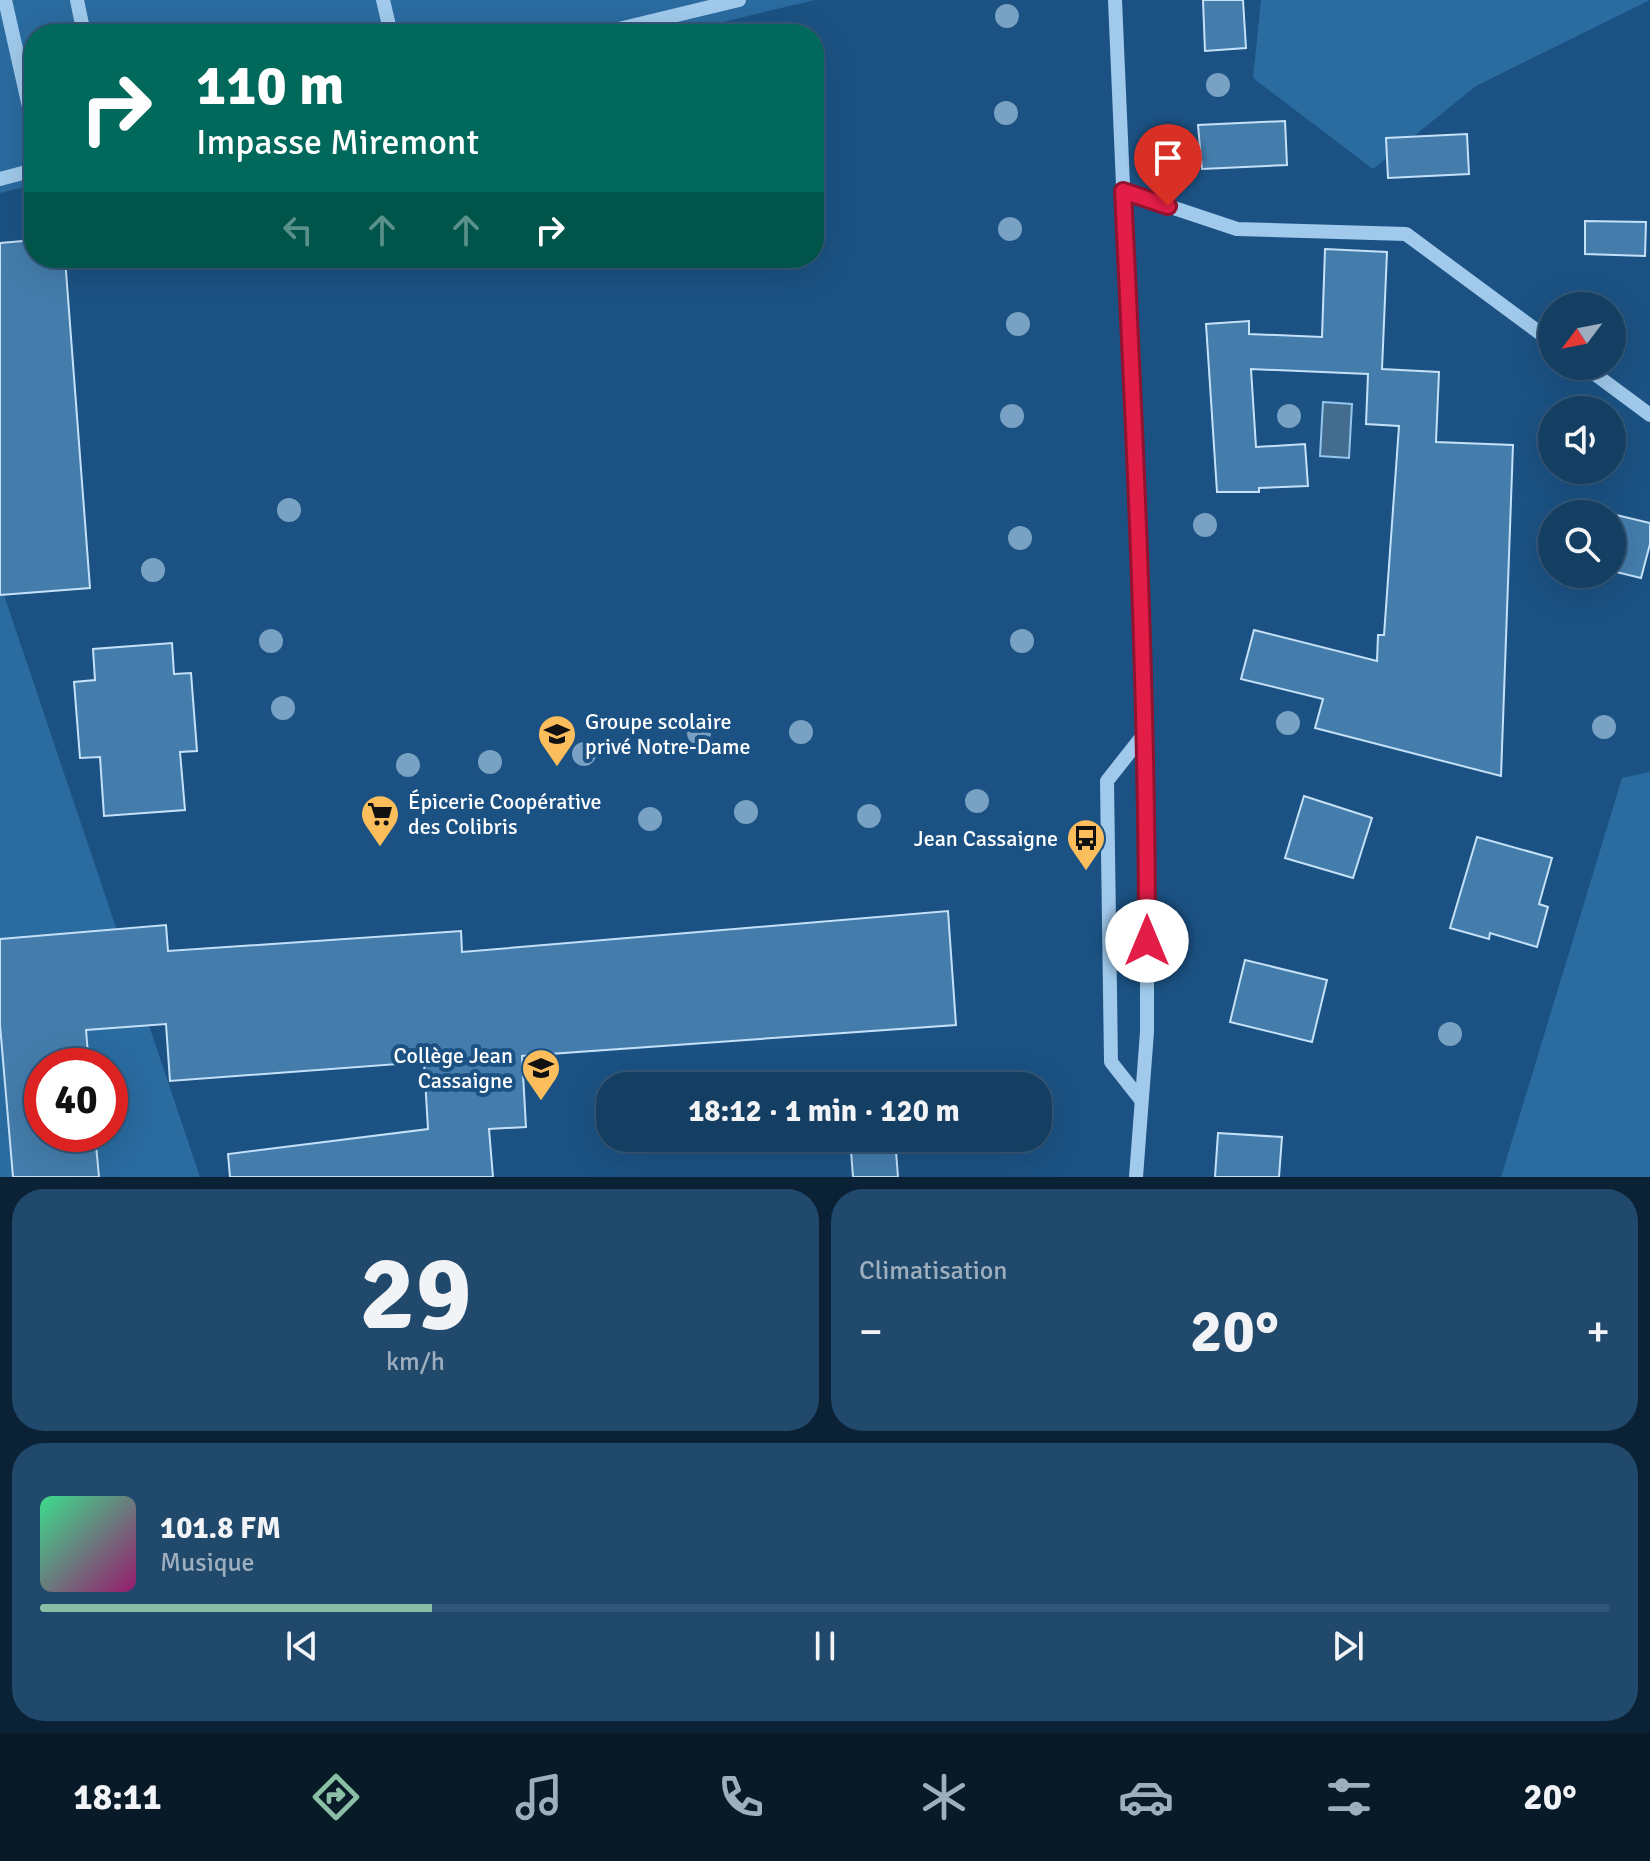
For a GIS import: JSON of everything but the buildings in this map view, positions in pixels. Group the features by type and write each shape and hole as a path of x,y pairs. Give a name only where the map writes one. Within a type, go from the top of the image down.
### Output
{"street":[{"path":"5,0 24,85"},
{"path":"77,0 82,24"},
{"path":"383,0 389,24"},
{"path":"639,24 739,0"},
{"path":"1115,0 1147,819 1147,1017 1136,1177"},
{"path":"0,179 24,173"},
{"path":"1123,191 1237,229 1406,234 1538,332"},
{"path":"1603,380 1650,415"},
{"path":"1141,1100 1111,1062 1107,781 1144,734"}],"shaded area":[{"path":"0,0 815,0 714,24 24,24 24,187 0,193"},
{"path":"1261,0 1650,0 1476,86 1373,169 1253,78"},
{"path":"1323,402 1352,404 1349,458 1320,456"},
{"path":"0,583 200,1177 0,1177"},
{"path":"1650,772 1650,1177 1501,1177 1622,778"}],"place":[{"name":"Groupe scolaire privé Notre-Dame","path":"557,768"},
{"name":"Épicerie Coopérative des Colibris","path":"380,848"},
{"name":"Jean Cassaigne","path":"1086,872"},
{"name":"Collège Jean Cassaigne","path":"541,1102"}],"route":[{"path":"1147,941 1147,819 1139,555 1123,191 1168,206"}]}
